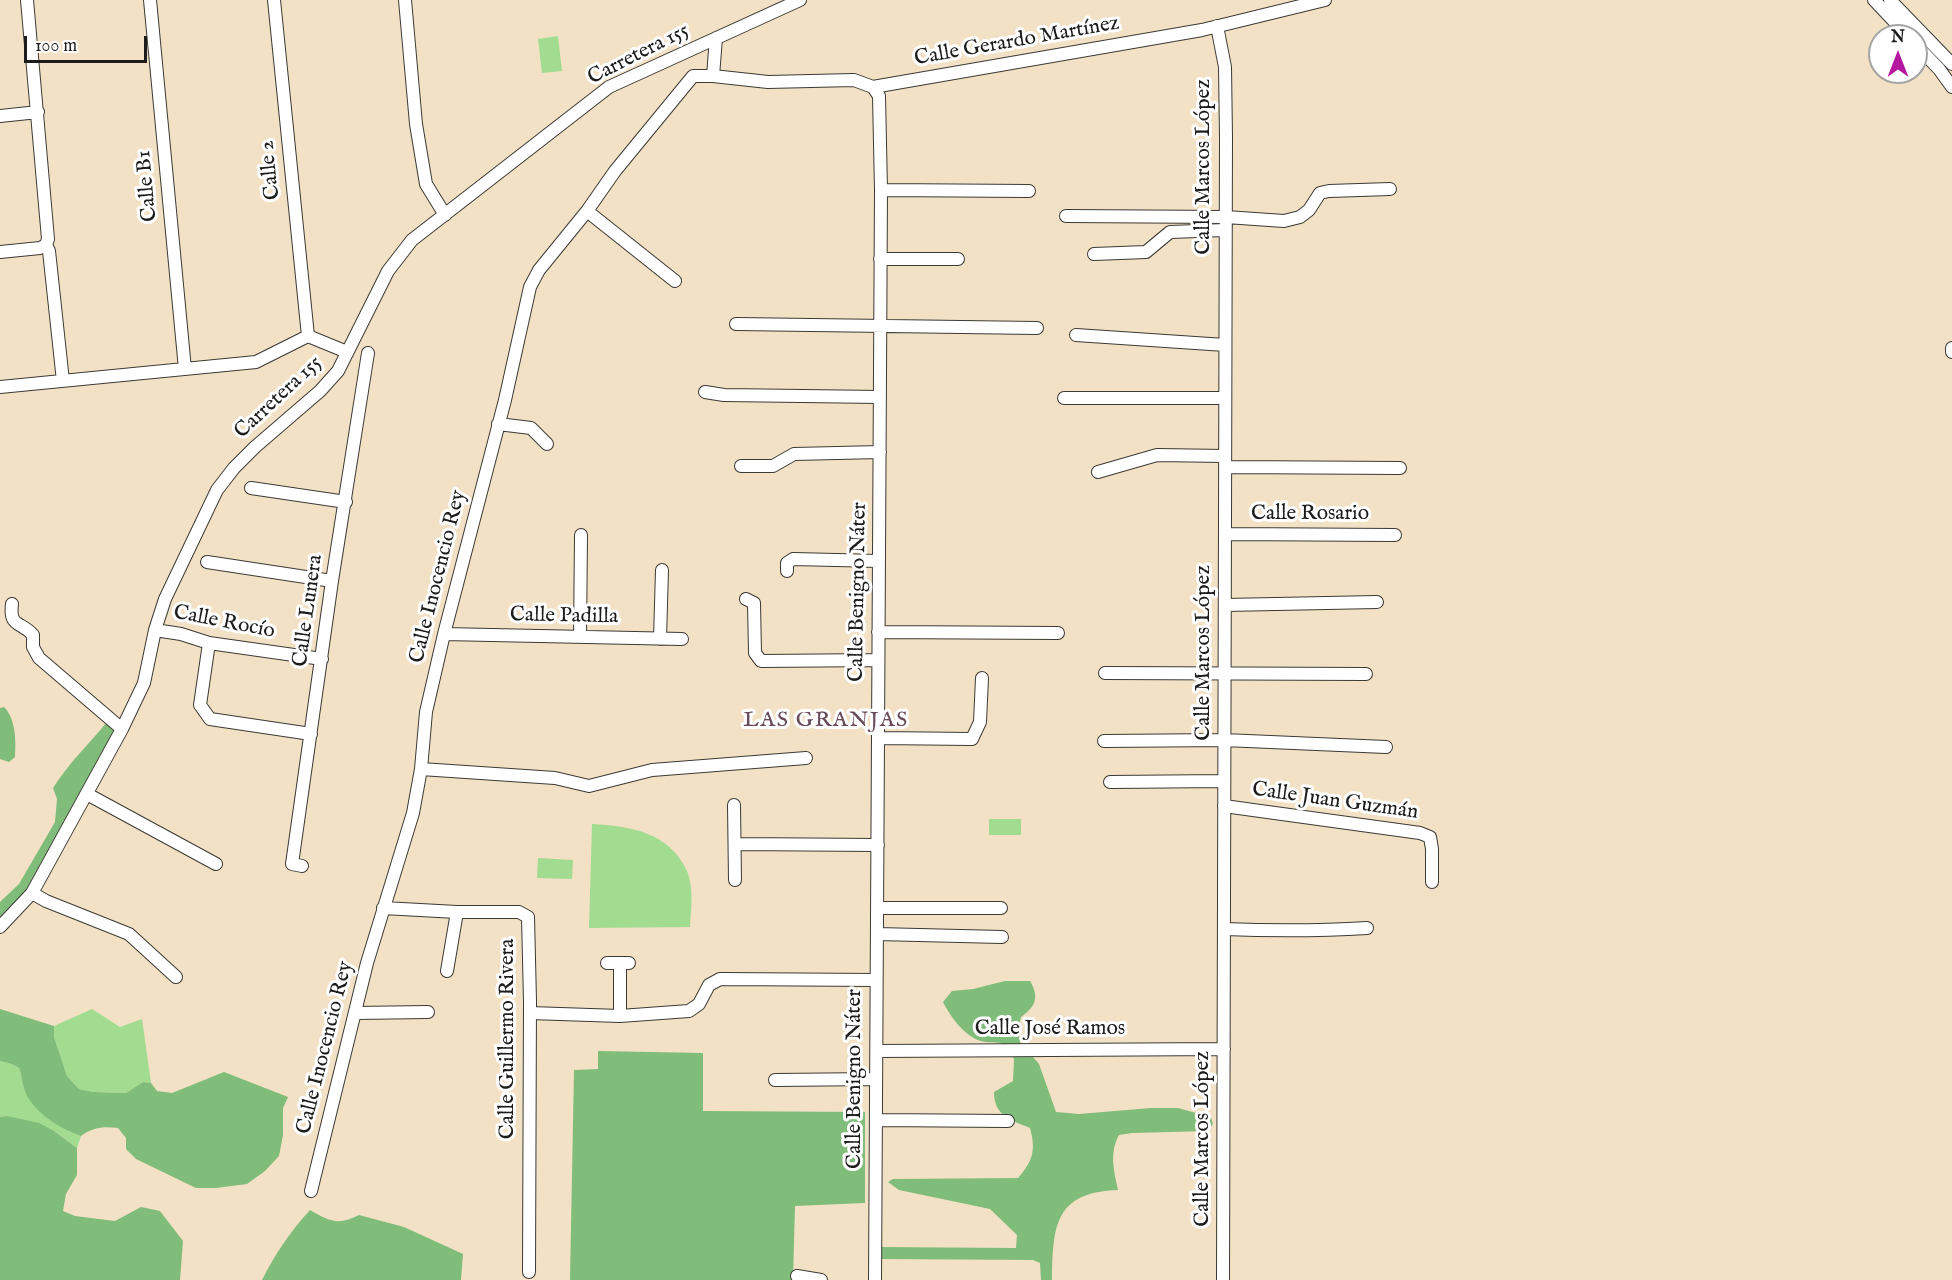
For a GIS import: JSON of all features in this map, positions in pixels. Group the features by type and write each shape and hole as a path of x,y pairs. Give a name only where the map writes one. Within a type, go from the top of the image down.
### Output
{"street":[{"path":"0,252 40,248 46,245 48,239 27,0"},
{"name":"Calle B1","path":"150,0 185,369"},
{"name":"Calle 2","path":"274,0 308,336"},
{"path":"405,0 416,124 426,183 445,215"},
{"name":"Carretera 155","path":"0,927 32,893 122,729 144,683 154,630 165,599 218,490 234,468 255,447 320,391 338,371 398,256 412,240 609,87 800,0"},
{"name":"Calle Gerardo Martínez","path":"713,76 768,82 854,80 873,87 1217,26 1325,0"},
{"path":"1874,0 1897,24"},
{"path":"1890,0 1952,64"},
{"name":"Calle Marcos López","path":"1217,26 1225,68 1226,224 1223,1280"},
{"path":"713,76 716,38"},
{"path":"1928,58 1952,87"},
{"name":"Calle Inocencio Rey","path":"311,1191 383,908 413,813 421,769 426,712 530,287 539,270 587,211 615,171 693,76 713,76"},
{"name":"Calle Benigno Náter","path":"873,87 879,96 881,190 875,1280"},
{"path":"0,116 38,112"},
{"path":"1094,254 1146,252 1170,232 1226,224 1284,221 1300,217 1309,210 1320,193 1329,191 1390,189"},
{"path":"881,190 1029,191"},
{"path":"587,211 675,281"},
{"path":"1066,216 1226,224"},
{"path":"46,245 49,250 63,381"},
{"path":"880,259 958,259"},
{"path":"736,324 1038,328"},
{"path":"1076,335 1225,345"},
{"path":"0,387 256,362 308,336 347,352"},
{"name":"Calle Lunera","path":"302,866 292,864 332,581 368,353"},
{"path":"705,392 724,395 880,398"},
{"path":"1064,398 1225,398"},
{"path":"498,424 531,428 547,444"},
{"path":"741,466 773,465 794,454 880,452"},
{"path":"1098,472 1158,455 1225,462 1400,468"},
{"path":"251,488 346,502"},
{"name":"Calle Rosario","path":"1225,534 1395,535"},
{"path":"580,637 581,535"},
{"path":"787,571 787,563 793,559 879,561"},
{"path":"207,562 332,581"},
{"path":"660,639 662,570"},
{"path":"747,599 754,603 755,653 761,661 878,660"},
{"path":"1225,605 1377,602"},
{"path":"12,604 10,616 14,623 27,629 33,635 33,647 39,658 122,729"},
{"name":"Calle Rocío","path":"154,630 181,634 209,644 322,659"},
{"path":"878,632 1058,633"},
{"name":"Calle Padilla","path":"444,634 682,639"},
{"path":"209,644 200,705 210,719 311,734"},
{"path":"1105,674 1366,674"},
{"path":"878,738 972,739 980,722 982,678"},
{"path":"1104,741 1224,740 1386,747"},
{"path":"421,769 555,778 589,786 652,770 806,758"},
{"path":"1110,782 1224,781"},
{"path":"87,794 216,864"},
{"path":"734,805 735,880"},
{"name":"Calle Juan Guzmán","path":"1224,806 1420,833 1430,837 1432,882"},
{"path":"735,844 878,845"},
{"path":"32,893 46,901 129,934 176,977"},
{"name":"Calle Guillermo Rivera","path":"383,908 457,912 519,912 528,917 529,1272"},
{"path":"877,908 1001,908"},
{"path":"447,971 457,912"},
{"path":"1224,929 1321,931 1367,928"},
{"path":"877,934 1002,937"},
{"path":"618,963 620,1016"},
{"path":"530,1013 620,1016 689,1011 699,1004 709,985 720,979 876,980"},
{"path":"355,1013 428,1012"},
{"name":"Calle José Ramos","path":"877,1050 1224,1049"},
{"path":"775,1080 876,1078"},
{"path":"876,1120 1008,1120"},
{"path":"796,1276 821,1280"}],"green space":[{"path":"558,36 562,71 542,73 538,39"},
{"path":"4,707 11,718 15,737 15,757 9,762 0,759 0,708"},
{"path":"107,722 116,728 27,889 0,918 0,902 19,884 55,822 57,799 53,788"},
{"path":"989,819 1021,819 1021,835 989,835"},
{"path":"592,824 634,829 670,847 687,871 691,884 690,927 589,928"},
{"path":"538,858 573,860 572,879 537,878"},
{"path":"1005,981 1030,981 1035,992 1033,1006 1021,1017 1018,1030 1020,1042 1039,1064 1056,1112 1079,1114 1178,1108 1211,1117 1213,1124 1207,1131 1119,1135 1113,1155 1118,1190 1097,1192 1081,1197 1069,1205 1056,1229 1052,1280 1041,1280 1040,1263 1033,1260 879,1259 879,1247 1016,1248 1017,1235 990,1209 899,1190 888,1182 893,1179 1018,1178 1030,1161 1033,1143 1030,1128 1000,1112 995,1100 994,1092 1013,1081 1014,1059 1001,1043 983,1042 969,1035 954,1019 943,1002 952,991 973,989"},
{"path":"0,1009 54,1026 54,1037 67,1076 79,1089 93,1092 126,1093 143,1082 151,1083 157,1091 172,1093 224,1072 288,1097 283,1108 283,1135 279,1156 265,1171 247,1184 196,1188 136,1159 126,1149 126,1138 118,1128 99,1128 81,1136 66,1129 51,1121 32,1103 26,1093 19,1068 0,1061"},
{"path":"92,1009 120,1027 142,1019 151,1083 143,1082 126,1093 93,1092 79,1089 67,1076 54,1037 54,1026"},
{"path":"598,1051 703,1053 703,1111 865,1112 865,1203 795,1206 793,1280 570,1280 574,1070 598,1069"},
{"path":"0,1061 19,1068 26,1094 69,1131 81,1136 77,1148 54,1131 7,1116 0,1117"},
{"path":"7,1116 39,1123 77,1148 77,1175 66,1194 63,1211 75,1216 115,1221 141,1207 160,1211 183,1241 180,1280 0,1280 0,1117"},
{"path":"310,1210 334,1221 359,1215 404,1227 463,1254 461,1280 262,1280 283,1244"}],"district":[{"name":"LAS GRANJAS","path":"826,721"}]}
